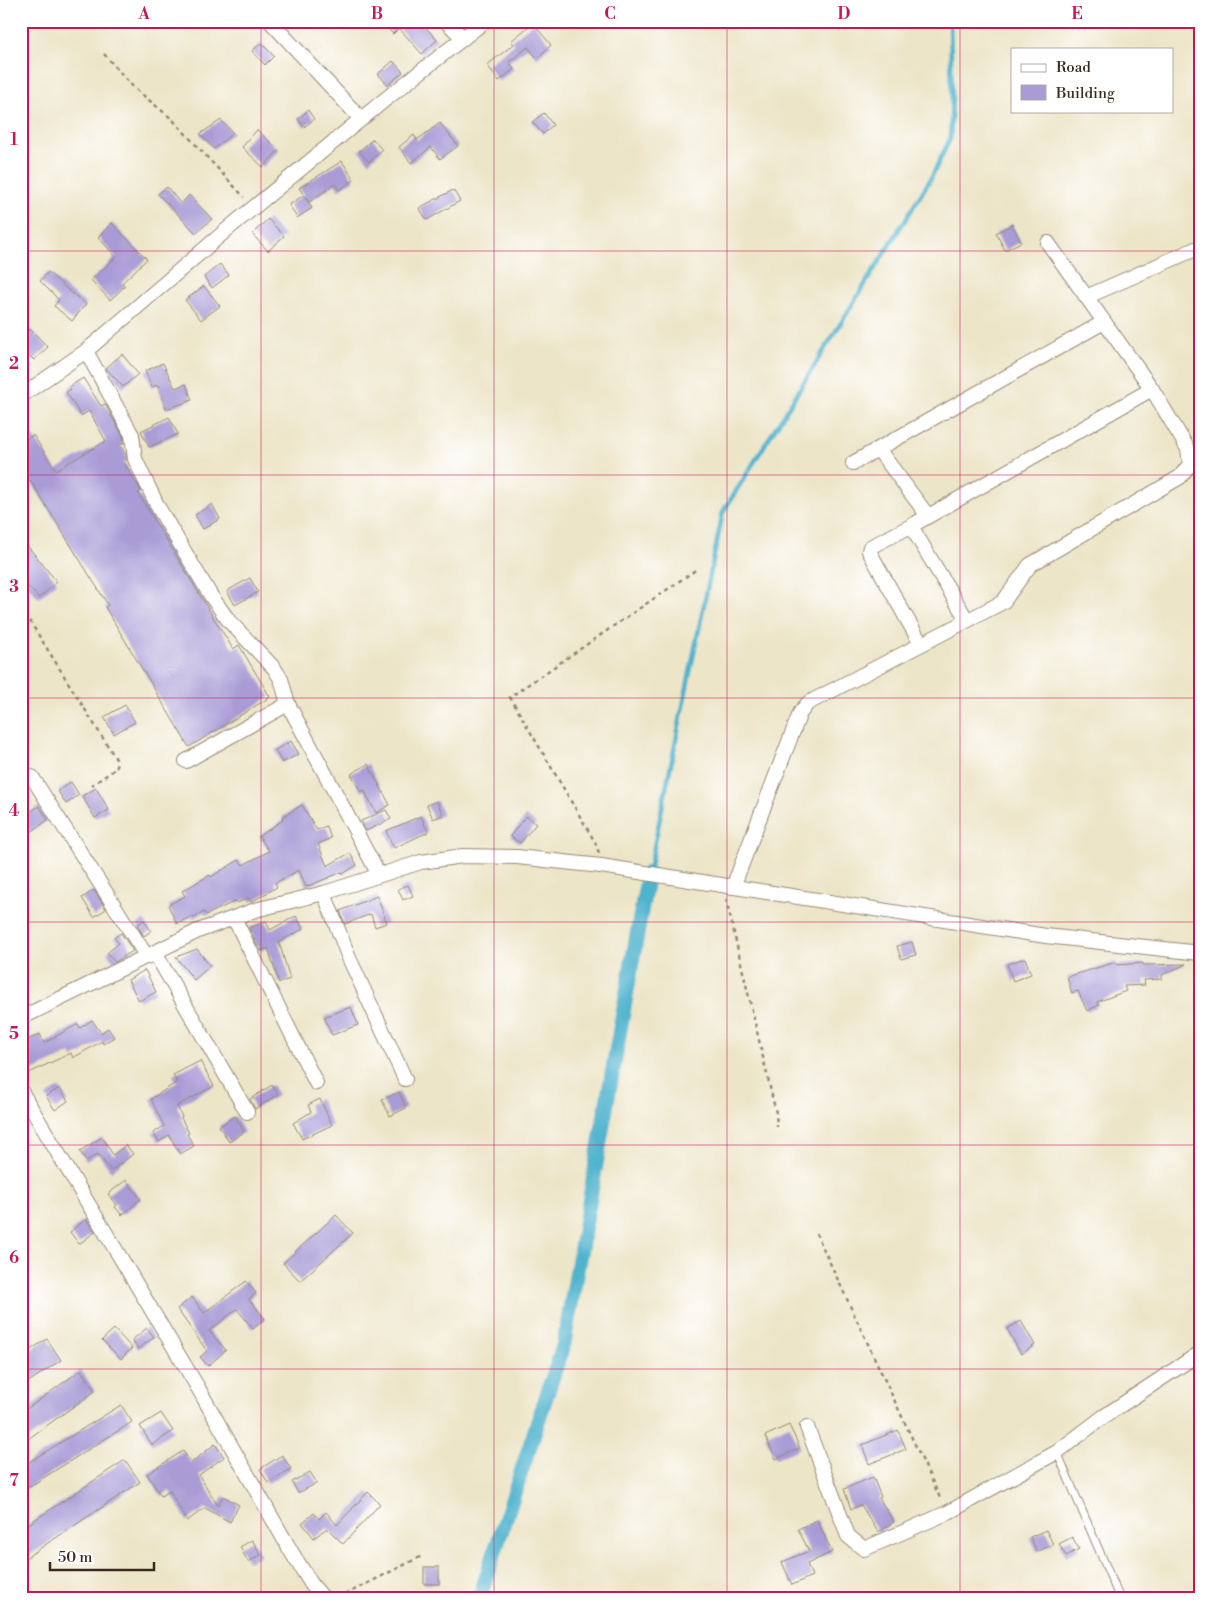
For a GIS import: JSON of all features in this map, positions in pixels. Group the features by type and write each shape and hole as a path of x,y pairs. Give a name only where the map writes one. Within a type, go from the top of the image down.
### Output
{"street":[{"path":"270,21 361,119"},
{"path":"446,21 463,38"},
{"path":"21,396 86,351 254,207 485,21"},
{"path":"728,886 800,713 808,703 1003,602 1030,565 1180,477 1190,464 1188,449 1152,389 1048,243"},
{"path":"1086,297 1200,247"},
{"path":"853,463 1104,322"},
{"path":"86,351 132,435 135,459 158,508 211,596 229,621 274,668 283,684 288,704 379,875"},
{"path":"921,644 869,551 870,546 911,526 1152,389"},
{"path":"878,449 928,516"},
{"path":"911,526 967,620"},
{"path":"186,761 288,704"},
{"path":"32,777 151,955 247,1112"},
{"path":"21,1018 198,931 255,910 324,893 421,862 463,856 517,858 601,866 1046,936 1200,953"},
{"path":"324,893 349,958 405,1079"},
{"path":"234,918 316,1083"},
{"path":"21,1091 197,1386 292,1553 312,1585 324,1599"},
{"path":"807,1427 848,1536 864,1549 947,1513 1057,1452 1103,1417 1200,1353"}],"lane":[{"path":"1057,1452 1120,1599"}],"path":[{"path":"104,54 133,87 172,119 254,207"},
{"path":"601,866 601,858 594,842 510,697 697,570"},
{"path":"21,607 116,758 117,768 92,785"},
{"path":"728,886 774,1104 777,1127"},
{"path":"816,1233 947,1513"},
{"path":"337,1599 422,1556"}],"building":[{"path":"380,21 420,21 437,40 422,54 399,28 393,34"},
{"path":"533,23 551,45 537,58 528,47 509,62 514,69 499,81 487,65 514,44 511,41"},
{"path":"261,43 274,56 265,65 252,51"},
{"path":"393,61 403,72 388,85 378,74"},
{"path":"308,110 314,119 304,127 298,119"},
{"path":"544,113 553,125 543,134 532,122"},
{"path":"221,120 233,133 214,149 200,134"},
{"path":"440,123 458,146 440,159 431,147 411,163 399,147 414,135 417,140"},
{"path":"257,130 279,150 263,167 242,147"},
{"path":"373,139 382,150 369,162 359,151"},
{"path":"342,161 354,180 339,190 335,184 309,202 299,188"},
{"path":"167,187 181,204 189,195 212,219 196,233 158,194"},
{"path":"453,190 460,201 427,220 419,208"},
{"path":"304,195 312,208 297,218 289,205"},
{"path":"268,219 284,236 268,251 252,234"},
{"path":"112,223 147,259 122,283 125,286 110,300 91,280 116,257 98,237"},
{"path":"1012,224 1021,242 1005,250 996,233"},
{"path":"220,264 229,275 212,288 204,277"},
{"path":"48,272 86,304 72,321 54,306 59,300 40,281"},
{"path":"204,286 220,306 201,320 185,300"},
{"path":"30,329 48,347 34,360 21,348 21,338"},
{"path":"122,354 138,374 123,387 106,368"},
{"path":"163,363 175,388 186,384 192,400 166,409 158,385 152,387 145,371"},
{"path":"83,378 101,406 105,404 124,438 124,443 120,445 126,455 124,462 141,491 138,493 233,649 239,645 270,697 189,747 105,607 108,605 30,480 21,486 21,443 33,435 56,470 106,441 89,411 81,416 66,392 71,389 69,387"},
{"path":"169,417 178,434 149,447 141,431"},
{"path":"212,504 220,519 203,529 195,515"},
{"path":"21,538 57,582 39,598 21,579"},
{"path":"250,578 258,592 235,605 227,591"},
{"path":"125,705 135,722 114,734 104,717"},
{"path":"291,741 299,754 282,763 275,750"},
{"path":"368,764 390,805 376,813 364,790 361,792 351,774"},
{"path":"71,782 79,795 66,804 58,791"},
{"path":"96,788 109,810 95,818 82,796"},
{"path":"437,801 443,815 433,819 427,805"},
{"path":"302,805 317,830 326,826 331,838 318,844 327,866 350,853 357,865 343,874 342,872 306,887 299,870 275,883 277,887 251,902 249,898 237,903 236,901 206,915 204,912 177,924 168,905 185,896 182,891 210,875 211,877 239,860 243,865 269,851 259,836 283,820 282,817"},
{"path":"39,806 48,820 31,832 21,818"},
{"path":"386,810 391,819 366,831 361,821"},
{"path":"421,816 428,832 394,848 386,831"},
{"path":"526,816 536,824 520,843 510,836"},
{"path":"408,885 413,896 403,900 398,889"},
{"path":"94,890 106,909 94,917 82,898"},
{"path":"377,896 387,923 375,927 371,914 345,924 340,911"},
{"path":"296,916 303,929 279,942 290,979 279,983 268,948 260,951 249,928 266,921 270,930"},
{"path":"144,920 151,931 144,936 137,925"},
{"path":"121,933 133,951 115,962 107,953 119,943 114,938"},
{"path":"912,942 916,955 901,959 897,946"},
{"path":"197,949 210,966 194,980 176,957"},
{"path":"1025,958 1031,974 1013,981 1007,964"},
{"path":"1116,962 1117,965 1143,963 1143,965 1186,964 1162,975 1162,979 1144,980 1145,985 1124,986 1126,991 1097,1002 1099,1005 1087,1011 1078,991 1072,993 1067,977"},
{"path":"145,970 156,992 139,1001 128,980"},
{"path":"351,1007 358,1025 332,1035 324,1017"},
{"path":"92,1020 101,1033 108,1028 114,1037 103,1044 102,1041 73,1058 71,1053 29,1073 21,1056 21,1043 40,1034 44,1043 78,1024 80,1028"},
{"path":"200,1061 214,1086 177,1106 189,1133 187,1134 194,1146 180,1154 169,1135 159,1142 153,1133 164,1126 151,1099 177,1082 173,1075"},
{"path":"272,1085 278,1095 255,1109 250,1099"},
{"path":"60,1088 68,1101 55,1110 46,1096"},
{"path":"399,1092 406,1108 390,1116 382,1100"},
{"path":"320,1099 332,1125 302,1139 293,1123 311,1112 308,1105"},
{"path":"235,1116 244,1132 229,1142 219,1126"},
{"path":"102,1137 113,1155 126,1145 133,1154 111,1171 98,1154 86,1161 80,1151"},
{"path":"126,1180 141,1199 122,1215 108,1194"},
{"path":"336,1215 353,1233 300,1281 283,1263"},
{"path":"86,1219 95,1232 79,1244 70,1232"},
{"path":"246,1281 256,1293 249,1299 265,1319 253,1329 237,1309 209,1331 226,1350 208,1366 200,1357 207,1351 177,1309 192,1297 204,1313"},
{"path":"1021,1321 1035,1345 1021,1354 1007,1329"},
{"path":"147,1328 154,1337 138,1349 132,1340"},
{"path":"114,1329 132,1348 121,1359 102,1340"},
{"path":"47,1339 61,1360 21,1387 21,1356"},
{"path":"81,1370 95,1391 21,1444 21,1413"},
{"path":"121,1405 132,1422 21,1492 21,1467"},
{"path":"161,1413 173,1431 152,1445 140,1426"},
{"path":"789,1425 800,1448 776,1459 765,1436"},
{"path":"898,1430 906,1449 869,1464 862,1445"},
{"path":"215,1444 224,1457 199,1475 218,1506 223,1496 239,1505 230,1522 205,1508 187,1521 170,1491 161,1496 147,1474 183,1451 191,1463"},
{"path":"282,1455 291,1469 268,1483 260,1469"},
{"path":"125,1460 140,1482 21,1561 21,1529"},
{"path":"310,1472 317,1483 298,1493 292,1482"},
{"path":"873,1477 881,1497 879,1498 894,1522 878,1532 861,1505 851,1509 844,1489"},
{"path":"368,1492 380,1504 343,1544 327,1528 314,1538 302,1523 314,1513 319,1519 326,1512 337,1525"},
{"path":"817,1520 832,1552 807,1564 812,1576 792,1585 782,1562 809,1551 798,1529"},
{"path":"1046,1530 1053,1544 1037,1552 1030,1537"},
{"path":"1072,1537 1079,1549 1066,1556 1059,1544"},
{"path":"252,1540 261,1555 248,1562 240,1547"},
{"path":"424,1567 439,1567 439,1584 424,1584"}],"waterway":[{"path":"649,871 723,512 930,180 950,139 952,99 950,21"},
{"path":"479,1599 564,1343 648,873"}]}
